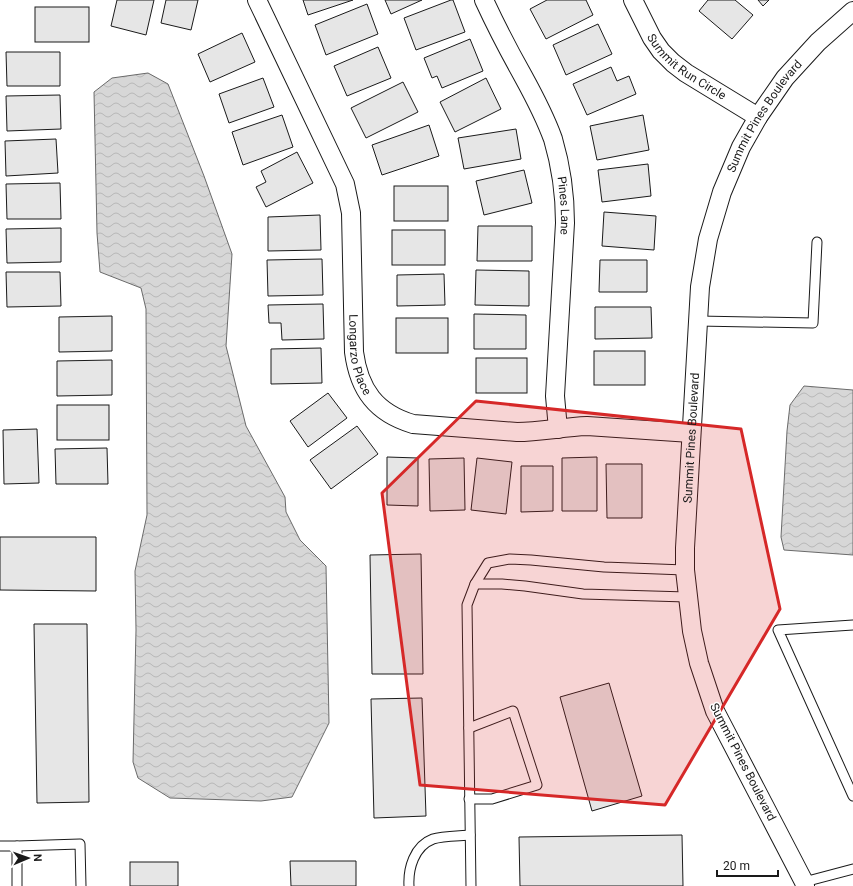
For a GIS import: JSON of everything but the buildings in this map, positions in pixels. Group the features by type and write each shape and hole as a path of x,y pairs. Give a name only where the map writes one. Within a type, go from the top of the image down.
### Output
{"street":[{"name":"Longarzo Place","path":"257,0 345,184 351,213 354,352 360,380 376,404 399,420 413,424 517,432 534,432 587,426 691,432"},
{"name":"Pines Lane","path":"484,0 496,26 540,107 552,139 561,172 565,206 565,223 555,396 558,429"},
{"name":"Summit Run Circle","path":"634,0 652,38 661,51 673,63 686,73 758,117"},
{"name":"Summit Pines Boulevard","path":"805,884 715,711 699,663 692,631 685,570 691,432 700,287 708,239 722,192 741,147 758,117 785,78 818,42 853,11"}],"lane":[{"path":"698,322 813,323 818,242"},
{"path":"471,886 467,605 475,584 488,563 510,559 604,567 685,570"},
{"path":"475,584 525,586 583,594 687,597"},
{"path":"853,625 778,630 851,788 853,796"},
{"path":"469,728 513,711 537,785 492,799 469,799"},
{"path":"409,886 408,875 412,860 420,848 432,839 470,835"},
{"path":"0,846 80,844 81,886"},
{"path":"17,846 17,886"},
{"path":"805,884 853,869"}],"highlighted area":[{"path":"476,401 741,429 780,609 665,805 420,785 382,493"}],"water":[{"path":"148,73 168,84 204,176 232,254 226,346 246,426 285,497 286,512 300,540 326,566 329,723 292,797 261,801 170,798 138,778 133,762 136,630 135,571 147,515 146,309 141,288 100,272 97,233 94,92 112,78"},
{"path":"804,386 853,390 853,555 784,550 781,537 787,431 790,405"}]}
